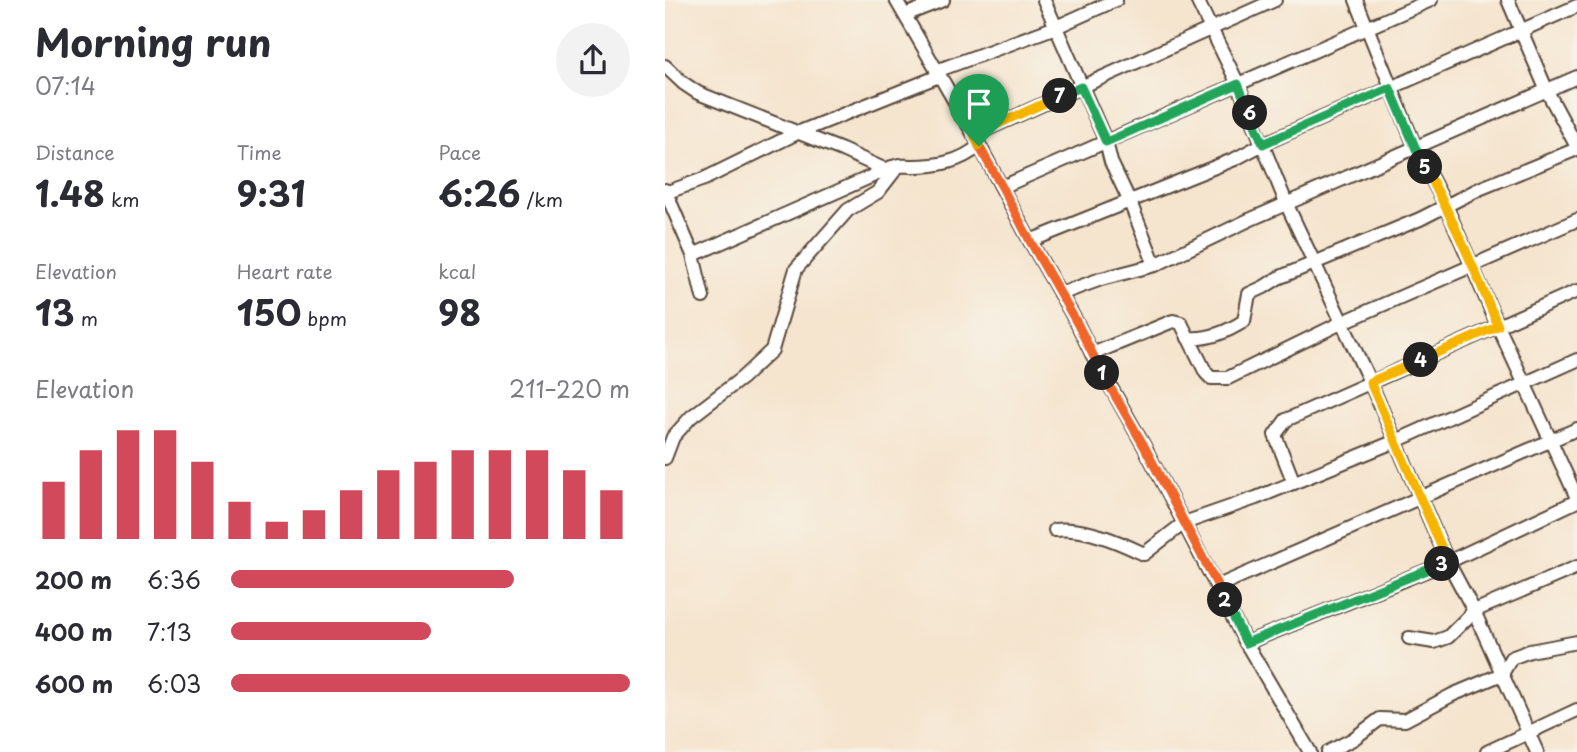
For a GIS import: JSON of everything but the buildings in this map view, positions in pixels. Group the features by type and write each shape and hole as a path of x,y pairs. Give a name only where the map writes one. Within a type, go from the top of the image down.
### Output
{"street":[{"path":"896,0 1144,446 1246,643 1310,752"},
{"path":"905,15 943,0"},
{"path":"1044,0 1106,142 1111,162 1155,265"},
{"path":"703,297 692,255 665,192 704,179 797,133 1116,0"},
{"path":"1198,0 1238,84 1287,205 1537,752"},
{"path":"692,255 894,165 935,165 969,154 976,140 1081,87 1275,0"},
{"path":"1246,643 1448,562 1577,500 1446,206 1416,149 1356,0"},
{"path":"1002,187 1431,0"},
{"path":"1188,338 1201,339 1230,330 1244,321 1249,293 1278,278 1577,148 1547,91 1508,0"},
{"path":"1030,241 1235,159 1263,144 1577,6"},
{"path":"665,66 698,93 842,150 885,170"},
{"path":"1060,294 1101,279 1155,265 1577,77"},
{"path":"665,458 673,437 691,417 742,378 772,350 796,268 848,210 878,192 899,165"},
{"path":"1092,354 1173,321 1181,323 1206,373 1211,378 1228,378 1341,323 1577,220"},
{"path":"1294,483 1275,435 1286,420 1577,291"},
{"path":"1055,530 1069,529 1118,541 1144,554 1184,523 1294,483 1396,441 1577,360"},
{"path":"1218,586 1577,429"},
{"path":"1409,639 1434,642 1448,637 1474,611 1577,567"},
{"path":"1328,752 1353,739 1380,719 1405,720 1451,695 1502,674 1511,658 1577,642"},
{"path":"1487,752 1577,710"}],"route":[{"path":"1238,84 1263,144 1390,88 1416,149 1473,265 1498,326 1370,382 1448,562 1246,643 1144,446 979,146 974,135 1081,87 1106,142 1238,84"}]}
